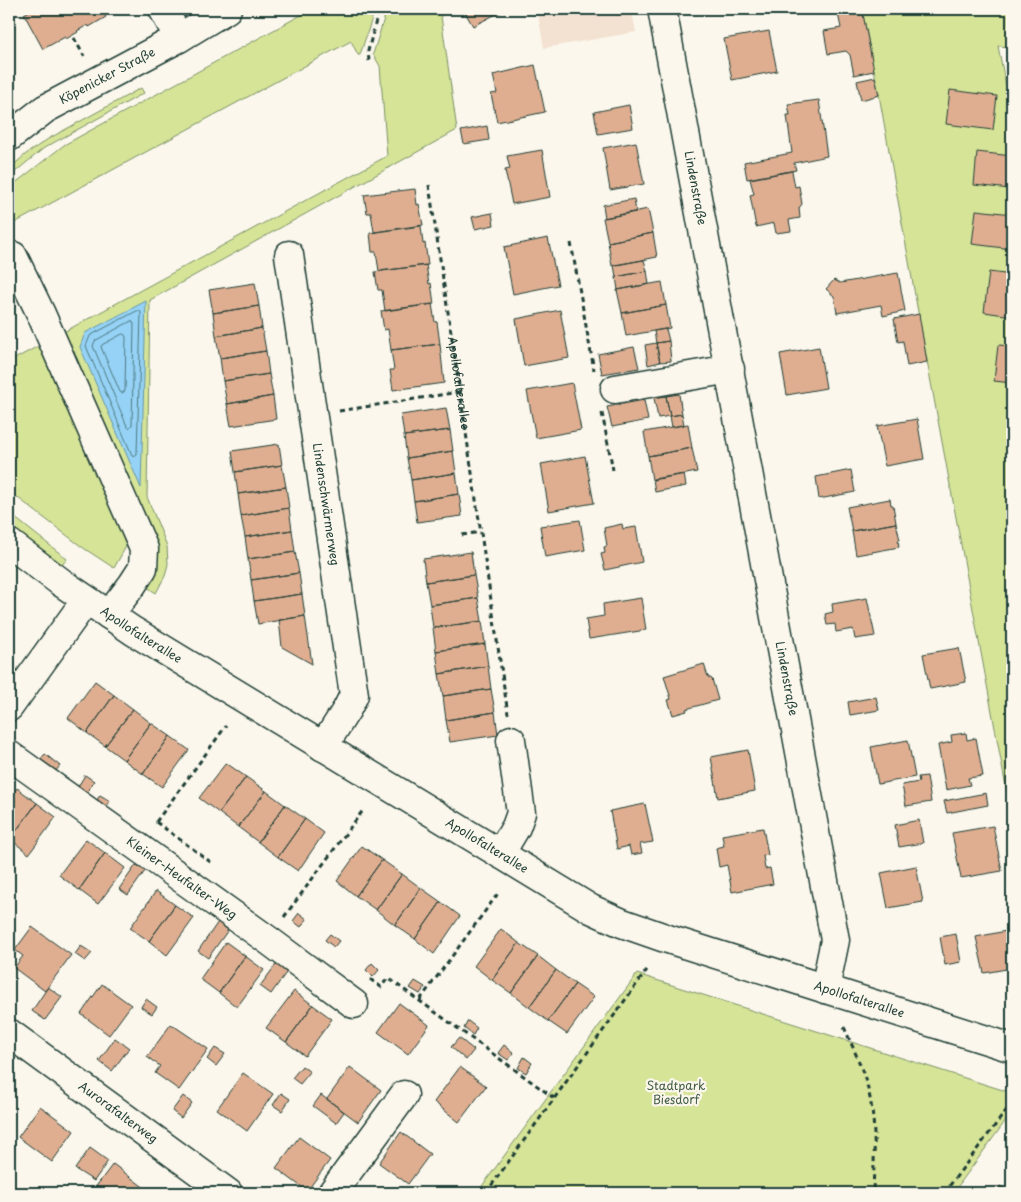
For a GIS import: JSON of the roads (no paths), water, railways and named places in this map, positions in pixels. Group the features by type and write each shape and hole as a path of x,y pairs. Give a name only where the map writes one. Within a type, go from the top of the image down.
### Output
{"street":[{"path":"163,9 179,38"},
{"name":"Köpenicker Straße","path":"9,137 45,110 179,38 218,14 235,9"},
{"name":"Lindenstraße","path":"662,9 835,940 825,989"},
{"name":"Lindenschwärmerweg","path":"289,255 354,695 323,748"},
{"path":"13,256 41,314 144,549 143,568 109,615"},
{"path":"604,392 730,369"},
{"name":"Apollofalterallee","path":"9,543 86,600 133,631 591,909 622,923 668,939 1012,1048"},
{"path":"9,707 86,600"},
{"path":"500,854 516,827 521,813 510,730"},
{"name":"Kleiner-Heufalter-Weg","path":"9,755 268,940 354,1004"},
{"name":"Aurorafalterweg","path":"9,1033 228,1193"},
{"path":"332,1193 404,1095"}],"water":[{"path":"146,301 141,488 80,347 85,333"}],"park label":[{"name":"Stadtpark Biesdorf","path":"676,1093"}]}
